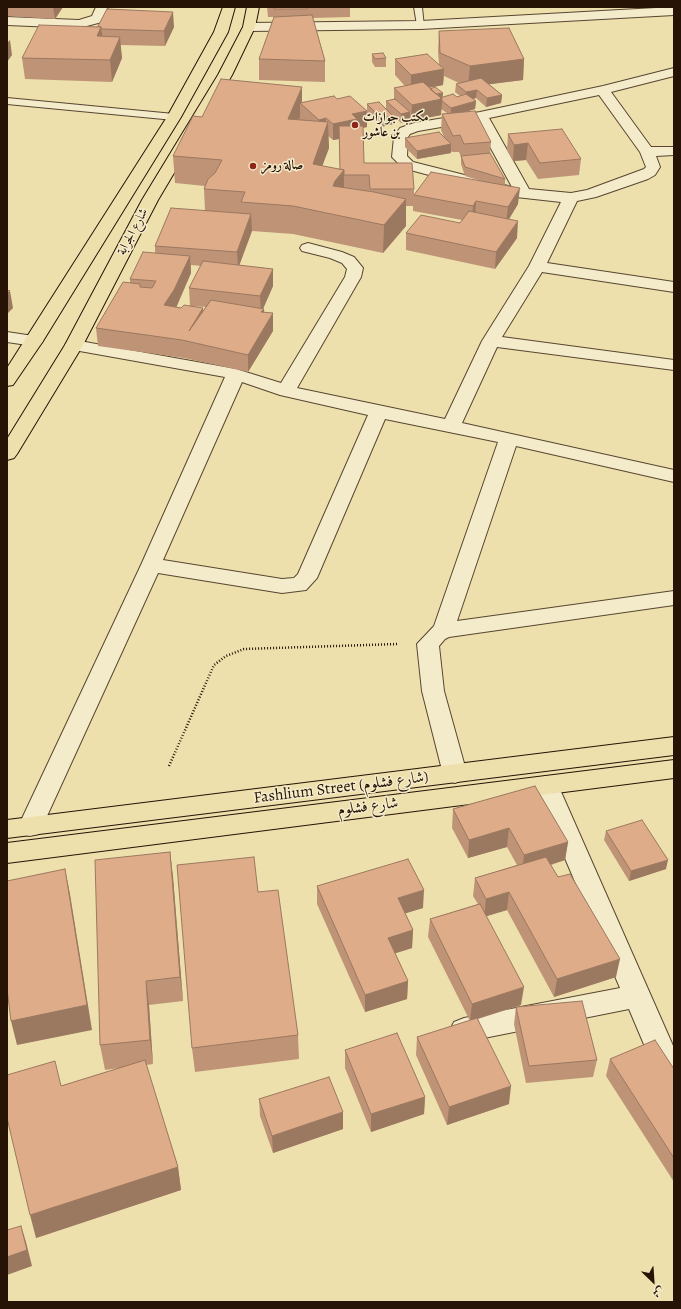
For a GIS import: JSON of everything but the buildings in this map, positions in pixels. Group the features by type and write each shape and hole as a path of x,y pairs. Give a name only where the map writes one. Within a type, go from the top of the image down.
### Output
{"main road":[{"name":"شارع الجرابة","path":"7,382 174,117 221,32 229,7"},
{"name":"شارع الجرابة","path":"7,454 74,345 150,200 225,75 249,27 253,7"},
{"path":"124,198 150,200"},
{"name":"Fashlium Street (شارع فشلوم)","path":"7,829 674,746"},
{"name":"شارع فشلوم","path":"7,853 674,769"}],"street":[{"path":"7,20 79,24 97,19 102,7"},
{"path":"249,27 421,25 674,11"},
{"path":"603,90 647,152 653,167 650,172 631,181 591,194 571,198 524,194 412,166 400,157 401,137 405,131 423,124 480,116 603,90 674,72"},
{"path":"480,116 524,194"},
{"path":"647,152 674,151"},
{"path":"451,426 491,341 537,266 571,198"},
{"path":"286,391 353,277 355,268 348,260 336,255 308,248"},
{"path":"537,266 674,287"},
{"path":"7,337 34,341"},
{"path":"491,341 674,366"},
{"path":"74,345 236,374 286,391 674,476"},
{"path":"30,827 151,565 236,374"},
{"path":"151,565 282,586 299,585 307,578 379,412"},
{"path":"455,774 433,691 435,637 509,439"},
{"path":"435,637 674,598"},
{"path":"546,785 636,996 670,1058"},
{"path":"464,1030 636,996"}],"lane":[{"path":"418,7 421,25"},
{"path":"7,101 174,117"}],"path":[{"path":"169,766 214,665 226,656 244,649 435,637"}],"place":[{"name":"مكتب جوازات بن عاشور","path":"355,125"},
{"name":"صالة رومز","path":"253,166"}]}
